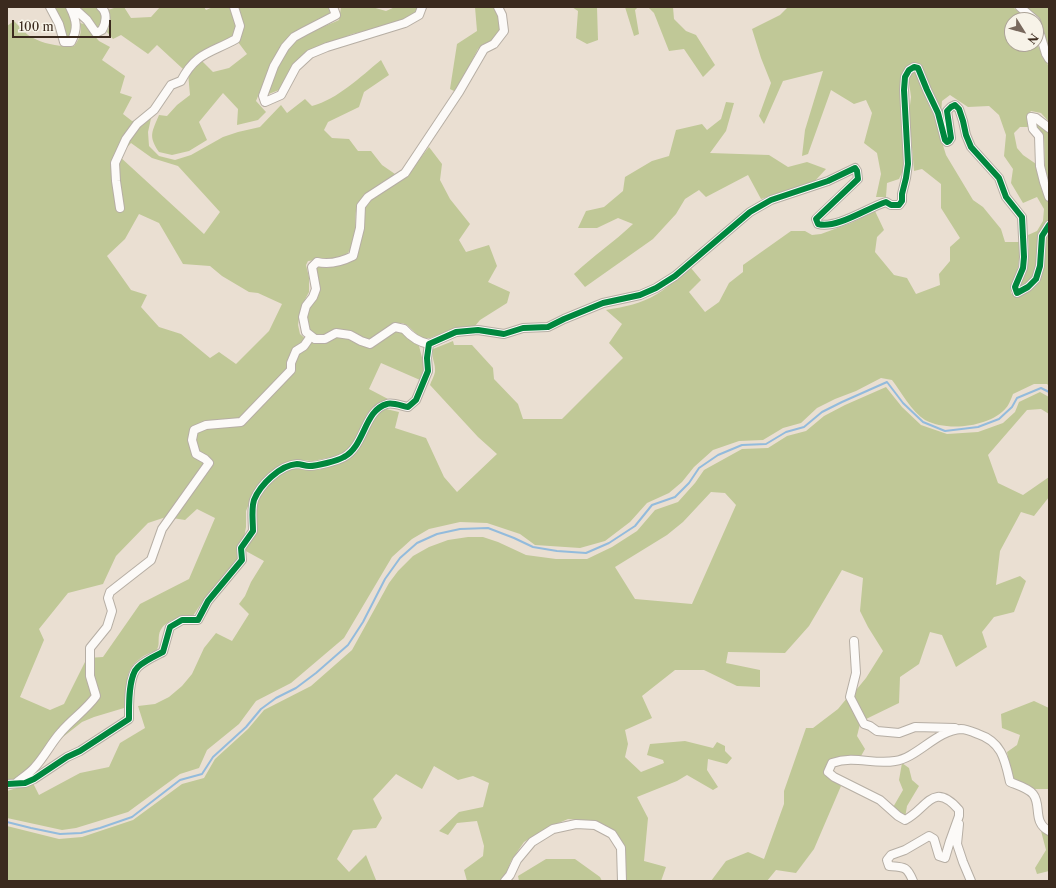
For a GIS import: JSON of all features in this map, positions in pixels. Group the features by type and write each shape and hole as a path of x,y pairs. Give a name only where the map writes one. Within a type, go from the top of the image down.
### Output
{"street":[{"path":"50,7 59,24 64,42 71,42 76,34 76,21 70,7"},
{"path":"75,7 96,33 102,30 106,22 104,10 101,7"},
{"path":"120,208 115,163 126,139 137,124 154,110 171,85 181,81 186,70 199,57 236,38 240,26 234,7"},
{"path":"333,7 336,15 294,37 285,47 274,66 263,96 265,102 281,96 296,66 310,54 327,46 404,22 418,15 422,7"},
{"path":"498,7 502,15 504,31 494,44 484,49 459,92 404,173 368,198 361,206 360,228 353,256 343,261 326,264 317,262 312,267 316,289 313,297 306,306 303,317 306,332 315,339 325,339 336,333 350,335 361,342 370,344 395,327 404,329 410,336 420,342 429,344 456,332 478,330 504,334 523,328 548,327 603,303 645,293 656,288 675,276 750,212 772,200 828,181 855,168 858,171 858,179 816,219 818,224 824,226 851,218 886,202 891,205 899,205 902,201 908,164 905,133 905,77 909,70 914,67 918,68 938,113 945,140 947,142 950,138 948,111 951,106 955,105 959,109 971,147 999,178 1006,197 1022,217 1024,257 1023,268 1015,286 1017,292 1028,288 1036,279 1040,266 1042,236 1049,225"},
{"path":"1044,47 1049,59"},
{"path":"1049,128 1036,118 1031,117 1033,129 1039,136 1040,166 1049,197"},
{"path":"16,783 35,767 60,733 74,718 88,707 96,696 90,676 90,648 107,627 112,612 108,598 110,592 151,560 162,529 208,463 205,459 196,454 192,440 194,430 206,425 241,422 291,370 291,363 296,351 304,346 311,336"},
{"path":"7,784 25,783 34,779 129,719 129,703 133,674 138,666 163,652 170,627 182,620 198,620 208,601 242,560 241,548 253,531 252,516 254,500 264,485 273,475 285,467 298,464 308,466 344,457 355,449 366,425 376,409 388,403 408,407 416,400 428,371 427,358 429,344"},
{"path":"854,641 856,672 850,697 864,724 877,731 900,733 915,727 962,729 983,736 993,742 1004,755 1010,782 1032,792 1035,798 1038,819 1044,828 1049,831"},
{"path":"962,729 936,738 908,756 896,761 842,760 832,763 828,772 834,777 880,800 898,816 905,820 912,816 927,801 935,796 945,797 954,803 959,810 958,844 963,862 971,881"},
{"path":"913,881 908,870 903,867 889,866 886,860 891,855 905,850 929,836 934,839 940,856 945,858 959,816"},
{"path":"505,881 510,875 516,860 532,842 553,829 576,824 595,825 612,834 621,848 622,881"}],"green space":[{"path":"52,7 68,7 75,22 68,41"},
{"path":"80,7 99,7 105,22 100,29 95,25"},
{"path":"117,7 124,7 131,18 151,17 160,7 204,7 206,10 213,7 229,7 236,25 233,36 198,54 183,69 157,45 148,54 121,35 113,39 107,32 110,23 108,10"},
{"path":"237,7 330,7 331,13 296,31 285,42 265,79 256,101 266,112 258,120 237,125 238,109 223,93 199,122 207,140 189,151 172,155 159,152 152,138 154,126 159,115 167,116 177,105 190,95 188,73 201,60 213,72 229,68 247,54 238,42 243,26"},
{"path":"341,7 372,7 386,11 395,7 420,7 417,13 403,20 383,27 352,34 307,53 296,62 279,90 266,95 279,64 287,50 304,36 339,20"},
{"path":"475,7 494,7 500,16 500,29 494,40 478,49 456,92 450,89 457,44 477,31"},
{"path":"572,7 597,7 598,40 587,44 576,38 578,11"},
{"path":"625,7 638,7 635,10 639,34 634,36"},
{"path":"648,7 673,7 674,19 686,31 696,35 715,65 703,77 684,49 669,51 654,13"},
{"path":"788,7 1013,7 1019,12 1004,12 1004,52 1041,52 1049,67 1049,122 1041,113 1031,111 1027,116 1029,127 1020,127 1014,133 1017,148 1023,155 1039,166 1049,209 1048,220 1035,277 1022,289 1018,286 1028,262 1028,235 1037,231 1043,221 1044,209 1037,197 1023,203 1011,183 1013,169 1004,156 1006,135 999,115 989,106 968,107 950,95 942,101 941,114 922,67 901,78 900,89 904,168 899,179 887,183 886,197 876,197 881,174 877,153 864,143 872,113 866,100 854,104 831,90 808,154 802,156 805,130 823,71 783,81 764,124 759,116 771,83 752,29 780,15"},
{"path":"1023,7 1049,7 1049,55 1044,40 1044,12 1026,12"},
{"path":"14,21 30,37 37,40 53,45 74,46 81,33 80,23 84,24 99,41 110,47 102,60 125,76 120,93 132,97 123,114 132,121 152,114 148,132 149,146 159,156 175,160 191,155 223,137 260,127 281,105 287,113 305,99 312,106 322,103 340,93 381,60 389,75 364,92 359,107 328,122 324,130 332,138 349,139 358,151 371,151 382,165 395,174 368,193 359,202 356,211 353,245 350,251 338,258 321,258 308,261 306,265 309,277 309,292 301,307 298,325 300,334 308,341 317,343 336,337 350,339 361,344 396,330 419,346 425,369 420,380 381,363 369,389 388,399 373,407 367,414 354,443 341,455 313,461 297,460 283,464 265,478 254,492 246,511 244,538 237,549 238,560 214,586 193,616 177,618 164,626 159,635 156,651 140,658 132,666 129,671 124,708 82,722 54,744 19,779 7,781 7,26","holes":["131,143 152,158 178,166 220,212 204,234 119,156","139,214 159,223 183,264 210,266 222,276 249,292 258,293 282,304 269,331 236,364 219,352 210,358 181,334 159,327 141,307 147,295 131,290 107,256 125,239","197,509 215,518 189,579 140,604 103,657 87,658 64,704 50,710 20,697 44,640 39,629 68,593 103,584 116,556 148,523 166,517 185,520"]},
{"path":"916,70 923,92 934,116 946,155 973,200 983,207 1001,229 1005,242 1019,242 1019,264 1011,289 1011,293 1016,297 1028,292 1036,285 1040,277 1042,249 1044,239 1049,230 1049,386 1047,384 1034,384 1013,394 1006,408 990,420 968,426 945,426 934,424 925,420 911,407 892,380 881,378 817,408 801,423 783,428 763,440 739,441 713,450 694,467 682,482 669,493 647,503 630,522 605,541 580,548 535,545 520,534 487,523 460,522 429,529 412,539 392,557 344,638 291,683 256,701 239,724 207,750 199,768 180,774 128,812 76,828 62,830 7,818 7,791 33,783 39,795 80,773 109,767 120,743 145,728 138,706 155,704 169,697 182,686 192,674 204,648 216,633 232,641 249,614 239,604 264,561 244,550 256,502 265,486 286,469 296,466 319,470 344,460 357,451 369,426 378,413 386,409 399,412 395,428 426,438 444,477 457,492 497,454 478,437 430,385 435,372 433,349 453,341 454,345 472,345 493,368 494,379 518,404 523,419 562,419 623,358 609,343 622,324 606,310 632,305 645,300 666,288 691,268 701,280 689,292 705,312 719,302 729,283 743,272 743,265 791,231 805,231 812,235 821,234 851,223 875,211 884,230 877,237 875,252 894,275 907,278 916,294 940,285 939,274 950,261 950,247 960,238 941,208 941,184 922,169 914,171 909,113 911,97 909,82 911,73"},
{"path":"726,102 734,103 726,131 710,153 769,155 788,167 807,162 826,169 813,183 761,199 748,175 706,197 699,190 685,199 676,214 653,239 585,287 574,274 633,224 618,218 597,228 578,228 586,211 604,207 623,191 625,177 652,161 669,156 676,130 702,124 707,130 721,119"},
{"path":"1037,120 1049,131 1049,189 1045,176 1044,138 1034,124"},
{"path":"429,147 442,164 440,180 450,199 470,224 459,240 466,252 489,245 497,266 488,282 510,292 507,303 480,320 475,326 454,329 430,338 421,338 407,325 402,323 397,323 387,327 369,341 323,335 315,337 308,331 305,319 307,308 314,298 313,267 317,266 326,268 342,265 352,261 357,255 359,249 363,228 363,208 369,200 406,176"},
{"path":"886,387 902,407 921,425 947,434 978,432 1003,423 1015,412 1019,402 1040,392 1049,397 1049,414 1041,409 1027,410 988,455 998,483 1023,495 1049,477 1049,497 1034,516 1021,512 1000,551 996,585 1020,576 1026,581 1014,612 994,617 982,632 987,647 956,667 942,635 930,632 919,664 900,677 899,703 864,720 852,695 866,678 883,651 860,611 863,578 842,570 809,626 785,653 728,652 726,663 760,670 760,687 737,686 704,670 675,670 642,696 652,718 625,730 628,744 625,757 641,772 664,763 663,760 647,755 650,744 685,741 713,748 717,742 725,746 725,751 732,758 727,764 708,759 707,770 718,787 713,790 687,775 677,781 637,797 648,818 644,861 666,867 661,881 624,881 625,847 614,830 593,821 568,819 547,828 524,842 511,861 506,874 500,881 467,881 464,870 483,856 484,846 477,821 457,823 448,835 439,831 459,812 483,807 489,783 473,776 458,780 434,766 422,789 396,774 373,799 382,818 376,828 353,830 337,859 349,872 366,855 376,880 375,881 7,881 7,826 59,839 82,837 133,820 182,784 204,778 215,759 248,729 264,710 311,686 352,650 389,583 398,571 413,556 429,547 448,540 468,537 483,537 526,555 556,559 587,559 612,547 637,531 655,510 678,502 695,483 704,470 742,449 768,448 787,436 806,431 824,416","holes":["711,492 725,493 736,505 692,604 635,599 615,567 667,535 683,522"]},
{"path":"847,698 860,724 857,736 865,749 861,756 843,757 832,761 830,777 841,786 814,849 796,873 776,870 767,881 711,881 726,861 748,852 764,859 784,804 784,791 806,728 813,728 838,709"},
{"path":"1034,701 1049,708 1049,789 1034,789 1012,779 1007,752 1017,745 1020,735 1002,728 1001,714"},
{"path":"902,763 909,768 912,780 919,786 907,806 905,818 892,809 903,790 899,780"},
{"path":"1041,831 1049,836 1049,871 1037,874 1035,868 1046,850"},
{"path":"546,859 575,859 600,877 602,881 519,881 518,876"}],"waterway":[{"path":"7,822 60,834 81,833 132,817 180,780 202,774 213,757 246,727 261,709 276,698 296,688 348,645 363,622 385,579 400,558 417,543 437,534 460,529 488,528 533,547 557,551 586,553 609,543 635,526 652,505 675,497 689,483 699,468 718,455 742,445 766,444 786,432 804,427 822,412 887,382 903,403 923,422 945,431 978,427 999,419 1012,407 1017,398 1041,388 1049,392"}],"cycle path":[{"path":"7,784 25,783 34,779 129,719 130,692 132,677 135,671 143,663 163,652 170,627 182,620 198,620 208,601 242,560 241,548 253,531 253,504 261,488 271,477 291,465 317,465 332,462 344,457 351,452 374,413 379,408 387,404 408,407 416,400 428,371 427,358 429,344 456,332 478,330 504,334 523,328 548,327 603,303 640,295 656,288 675,276 750,212 771,200 828,181 855,168 858,179 816,219 818,224 834,224 886,202 891,205 899,205 902,201 908,164 904,90 905,77 909,70 914,67 918,68 938,113 945,140 947,142 951,138 947,111 955,105 959,109 971,147 999,178 1006,197 1022,217 1024,257 1023,268 1015,287 1017,293 1028,287 1036,279 1040,266 1042,236 1049,225"}]}
